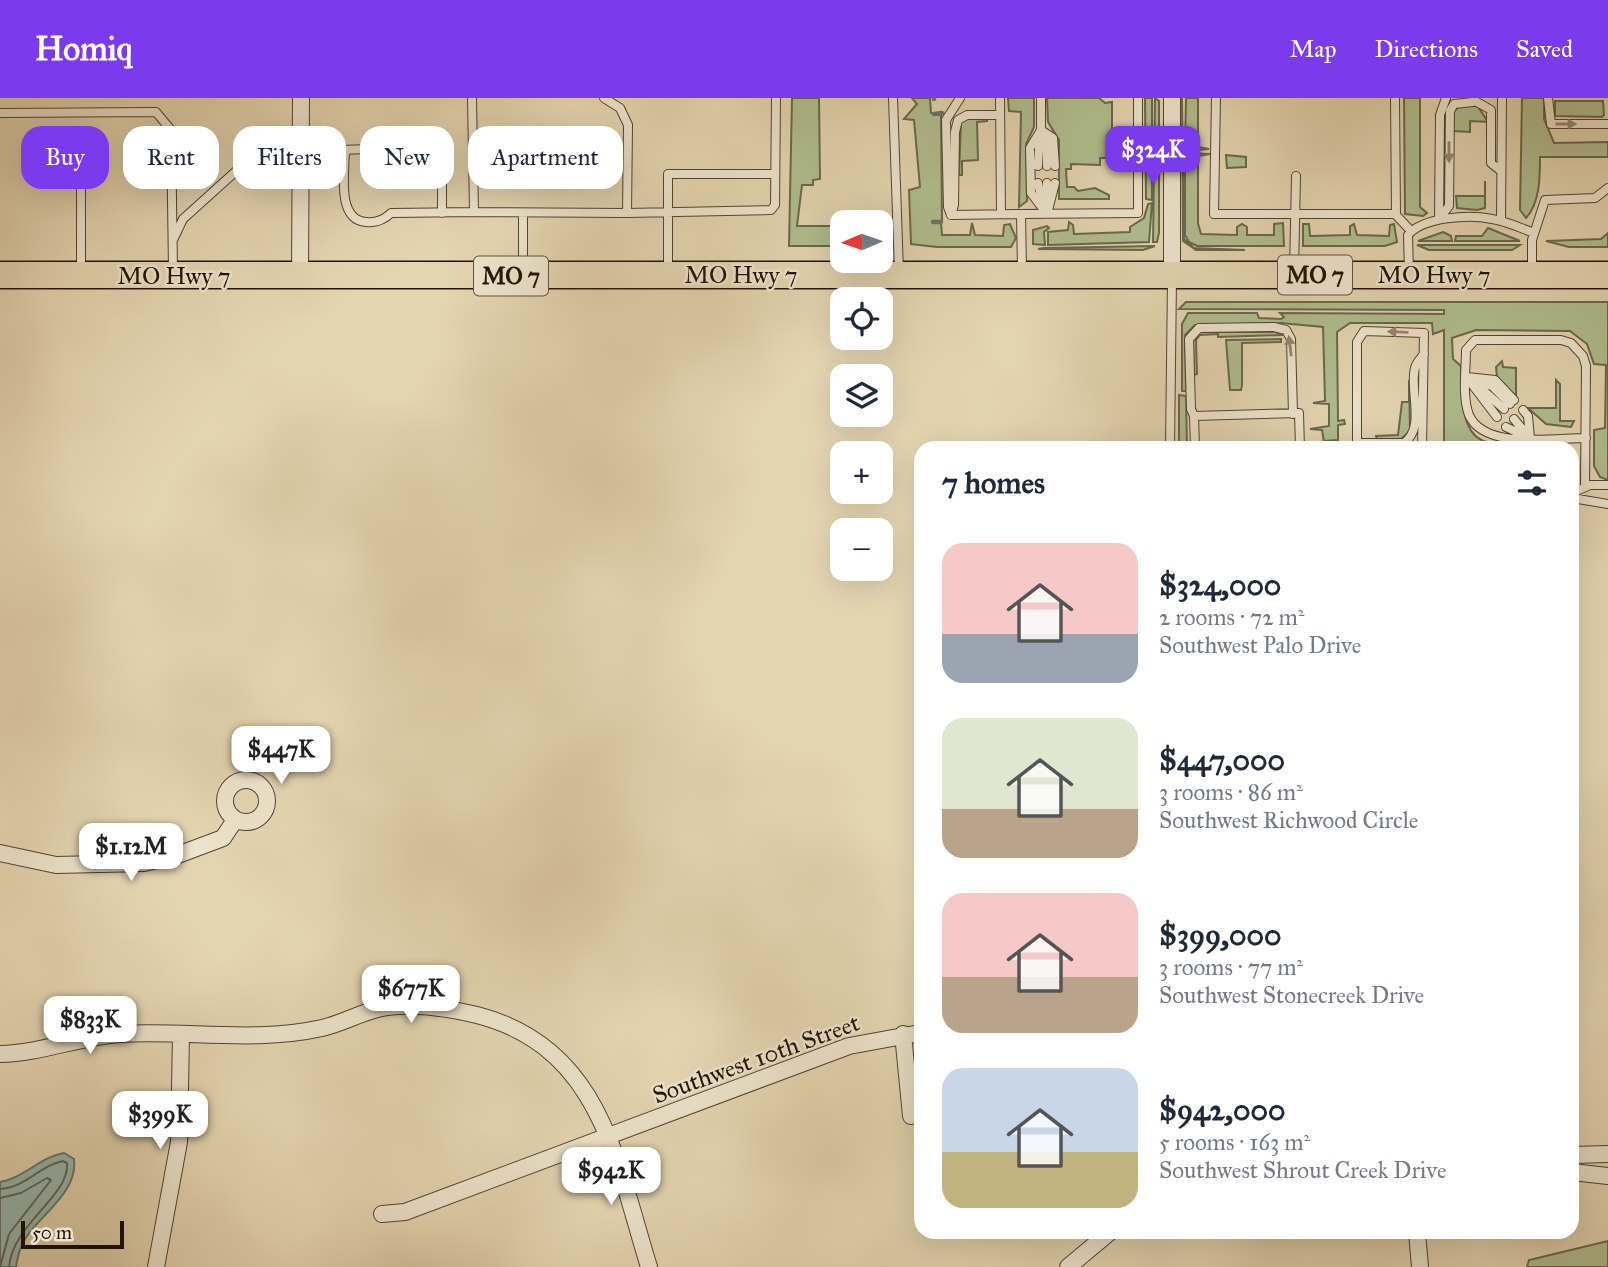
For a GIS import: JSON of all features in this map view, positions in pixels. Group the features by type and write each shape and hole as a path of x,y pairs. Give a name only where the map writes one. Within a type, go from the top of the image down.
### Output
{"main road":[{"name":"MO Hwy 7","path":"0,275 1608,275"}],"street":[{"path":"301,98 301,126"},
{"path":"1172,98 1172,274"},
{"path":"300,276 301,189"},
{"path":"0,852 66,866 144,863 175,856 223,838 235,820"},
{"path":"0,1054 40,1050 71,1040 121,1034 276,1035 322,1028 387,1007 443,1007 506,1023 554,1053 587,1091 609,1137 649,1267"},
{"name":"Southwest 10th Street","path":"382,1214 405,1212 849,1046 914,1033"},
{"path":"156,1267 161,1225 179,1142 181,1034"},
{"path":"903,1034 911,1116"},
{"path":"1579,1155 1608,1154"},
{"path":"1579,1173 1608,1176"},
{"path":"1068,1267 1102,1239"},
{"path":"1418,1239 1420,1267"}],"lane":[{"path":"472,98 474,212"},
{"path":"604,98 620,108 628,125 627,213"},
{"path":"345,189 345,206 352,216 362,222 384,219 391,213 669,213 771,209 775,205 776,98"},
{"path":"893,98 899,275"},
{"path":"951,215 948,207 946,120 960,98"},
{"path":"1000,98 1001,214"},
{"path":"1041,98 1041,130 1047,166 1053,138 1041,130"},
{"path":"951,215 1138,213 1138,98"},
{"path":"1216,98 1214,214 1396,214"},
{"path":"1395,98 1396,214 1411,231"},
{"path":"1439,219 1440,115 1446,98"},
{"path":"1439,219 1449,206 1451,107 1457,98"},
{"path":"1491,98 1491,163 1501,171"},
{"path":"1501,221 1502,98"},
{"path":"1548,98 1551,124 1608,124"},
{"path":"1451,107 1475,102 1491,110"},
{"path":"0,113 156,112 170,130 173,276"},
{"path":"951,215 954,205 955,132 958,120 967,114 1000,115"},
{"path":"1041,130 1030,148 1031,193 1047,214"},
{"path":"173,240 183,219 233,174"},
{"path":"668,275 668,174 775,174"},
{"path":"1294,275 1296,176"},
{"path":"1047,183 1047,214 1038,193 1047,183"},
{"path":"1531,275 1534,233 1545,200 1595,198 1608,188"},
{"path":"81,189 81,276"},
{"path":"442,189 442,213"},
{"path":"523,214 523,276"},
{"path":"1021,214 1022,276"},
{"path":"1409,275 1408,235 1415,226 1439,219 1491,218 1534,233"},
{"path":"1170,441 1172,274"},
{"path":"1195,441 1189,339 1199,328 1274,327 1286,330 1291,339 1293,414"},
{"path":"1354,441 1357,342 1364,331 1424,333 1422,441"},
{"path":"1585,487 1586,438 1586,366 1583,356 1571,343 1475,340 1466,350 1469,415 1480,431 1498,438 1586,438"},
{"path":"1404,441 1411,437 1415,423 1415,367 1424,354"},
{"path":"1467,377 1494,380 1505,409 1467,377"},
{"path":"1194,416 1299,413 1300,441"},
{"path":"1530,438 1514,419 1530,438"},
{"path":"1579,490 1608,485"},
{"path":"1579,500 1608,504"}],"green space":[{"path":"792,98 819,98 820,179 813,180 813,185 802,185 797,226 830,226 830,246 789,246"},
{"path":"912,98 930,98 931,113 941,115 942,221 934,222 941,223 942,235 970,235 972,223 975,235 1003,236 1004,225 1010,224 1016,238 1011,247 937,247 911,244 909,190 920,187 914,120 904,119 917,104"},
{"path":"1008,98 1034,98 1034,127 1026,144 1027,201 1019,207 1021,112 1009,111"},
{"path":"1047,98 1099,98 1105,103 1112,102 1112,154 1109,158 1100,158 1100,165 1071,164 1071,169 1066,169 1067,187 1074,187 1078,191 1095,188 1109,195 1109,199 1059,199 1059,140 1048,122"},
{"path":"1145,98 1152,98 1152,200 1146,199"},
{"path":"1155,98 1159,101 1159,233 1157,242 1153,242"},
{"path":"1182,98 1184,239 1194,248 1245,250 1196,250 1183,241"},
{"path":"1186,98 1198,98 1198,147 1209,149 1185,151"},
{"path":"1404,98 1420,98 1420,207 1427,213 1423,216 1405,214"},
{"path":"1522,98 1544,98 1544,119 1554,143 1608,142 1608,157 1540,157 1537,197 1526,218 1520,210"},
{"path":"1555,101 1603,101 1604,115 1555,116"},
{"path":"1461,105 1477,105 1488,122 1470,121 1470,132 1453,131 1453,112"},
{"path":"987,118 987,121 977,122 978,160 962,161 962,175 959,175 961,122 966,119"},
{"path":"1185,153 1210,154 1198,156 1198,223 1201,234 1237,235 1237,227 1242,224 1247,227 1247,235 1274,235 1274,224 1283,223 1284,246 1197,246 1189,242 1185,235"},
{"path":"1226,155 1246,157 1246,167 1227,168"},
{"path":"1456,196 1485,196 1485,208 1457,208"},
{"path":"1152,203 1149,242 1048,245 1048,232 1068,230 1069,222 1073,225 1074,234 1130,232 1130,227 1144,218 1148,204"},
{"path":"1303,224 1309,224 1310,236 1350,235 1350,226 1354,224 1357,235 1389,236 1390,225 1394,224 1397,242 1385,246 1303,246"},
{"path":"1047,226 1049,228 1044,232 1045,245 1033,244 1033,230"},
{"path":"1488,228 1520,241 1455,241 1456,236 1482,236"},
{"path":"1443,232 1451,236 1452,241 1418,241"},
{"path":"1608,233 1608,247 1569,247 1546,241 1601,239"},
{"path":"1417,245 1520,245 1512,250 1429,250"},
{"path":"1155,246 1143,250 1038,249 1044,248"},
{"path":"1186,302 1608,302 1608,480 1600,477 1594,466 1594,430 1605,428 1606,365 1594,364 1587,344 1570,331 1476,330 1452,338 1453,359 1461,366 1462,400 1467,423 1476,436 1486,441 1444,441 1444,330 1433,334 1432,323 1350,323 1337,332 1338,421 1344,420 1345,424 1338,425 1338,440 1324,441 1322,430 1310,429 1329,426 1329,404 1313,403 1325,401 1323,327 1281,323 1195,325 1185,335 1186,391 1182,391 1182,324 1188,313 1257,313 1259,318 1281,319 1284,317 1280,313 1444,314 1444,310 1179,309"},
{"path":"1200,332 1275,332 1283,335 1200,335 1196,340 1197,374 1194,375 1193,341"},
{"path":"1281,339 1281,342 1242,343 1241,390 1230,390 1226,340"},
{"path":"1502,361 1503,367 1516,368 1516,398 1497,377 1496,367"},
{"path":"1409,380 1410,431 1400,440 1377,439 1376,436 1398,435 1402,402 1409,402"},
{"path":"1556,380 1560,384 1560,421 1574,421 1571,427 1546,424 1528,408 1556,408"},
{"path":"1179,395 1186,396 1187,441 1179,441"},
{"path":"1608,1241 1608,1267 1527,1267 1529,1260"}],"water":[{"path":"64,1153 74,1159 71,1181 58,1201 25,1239 16,1267 0,1267 0,1182"}],"waterway":[{"path":"934,114 942,113"},
{"path":"933,222 941,222"}]}
